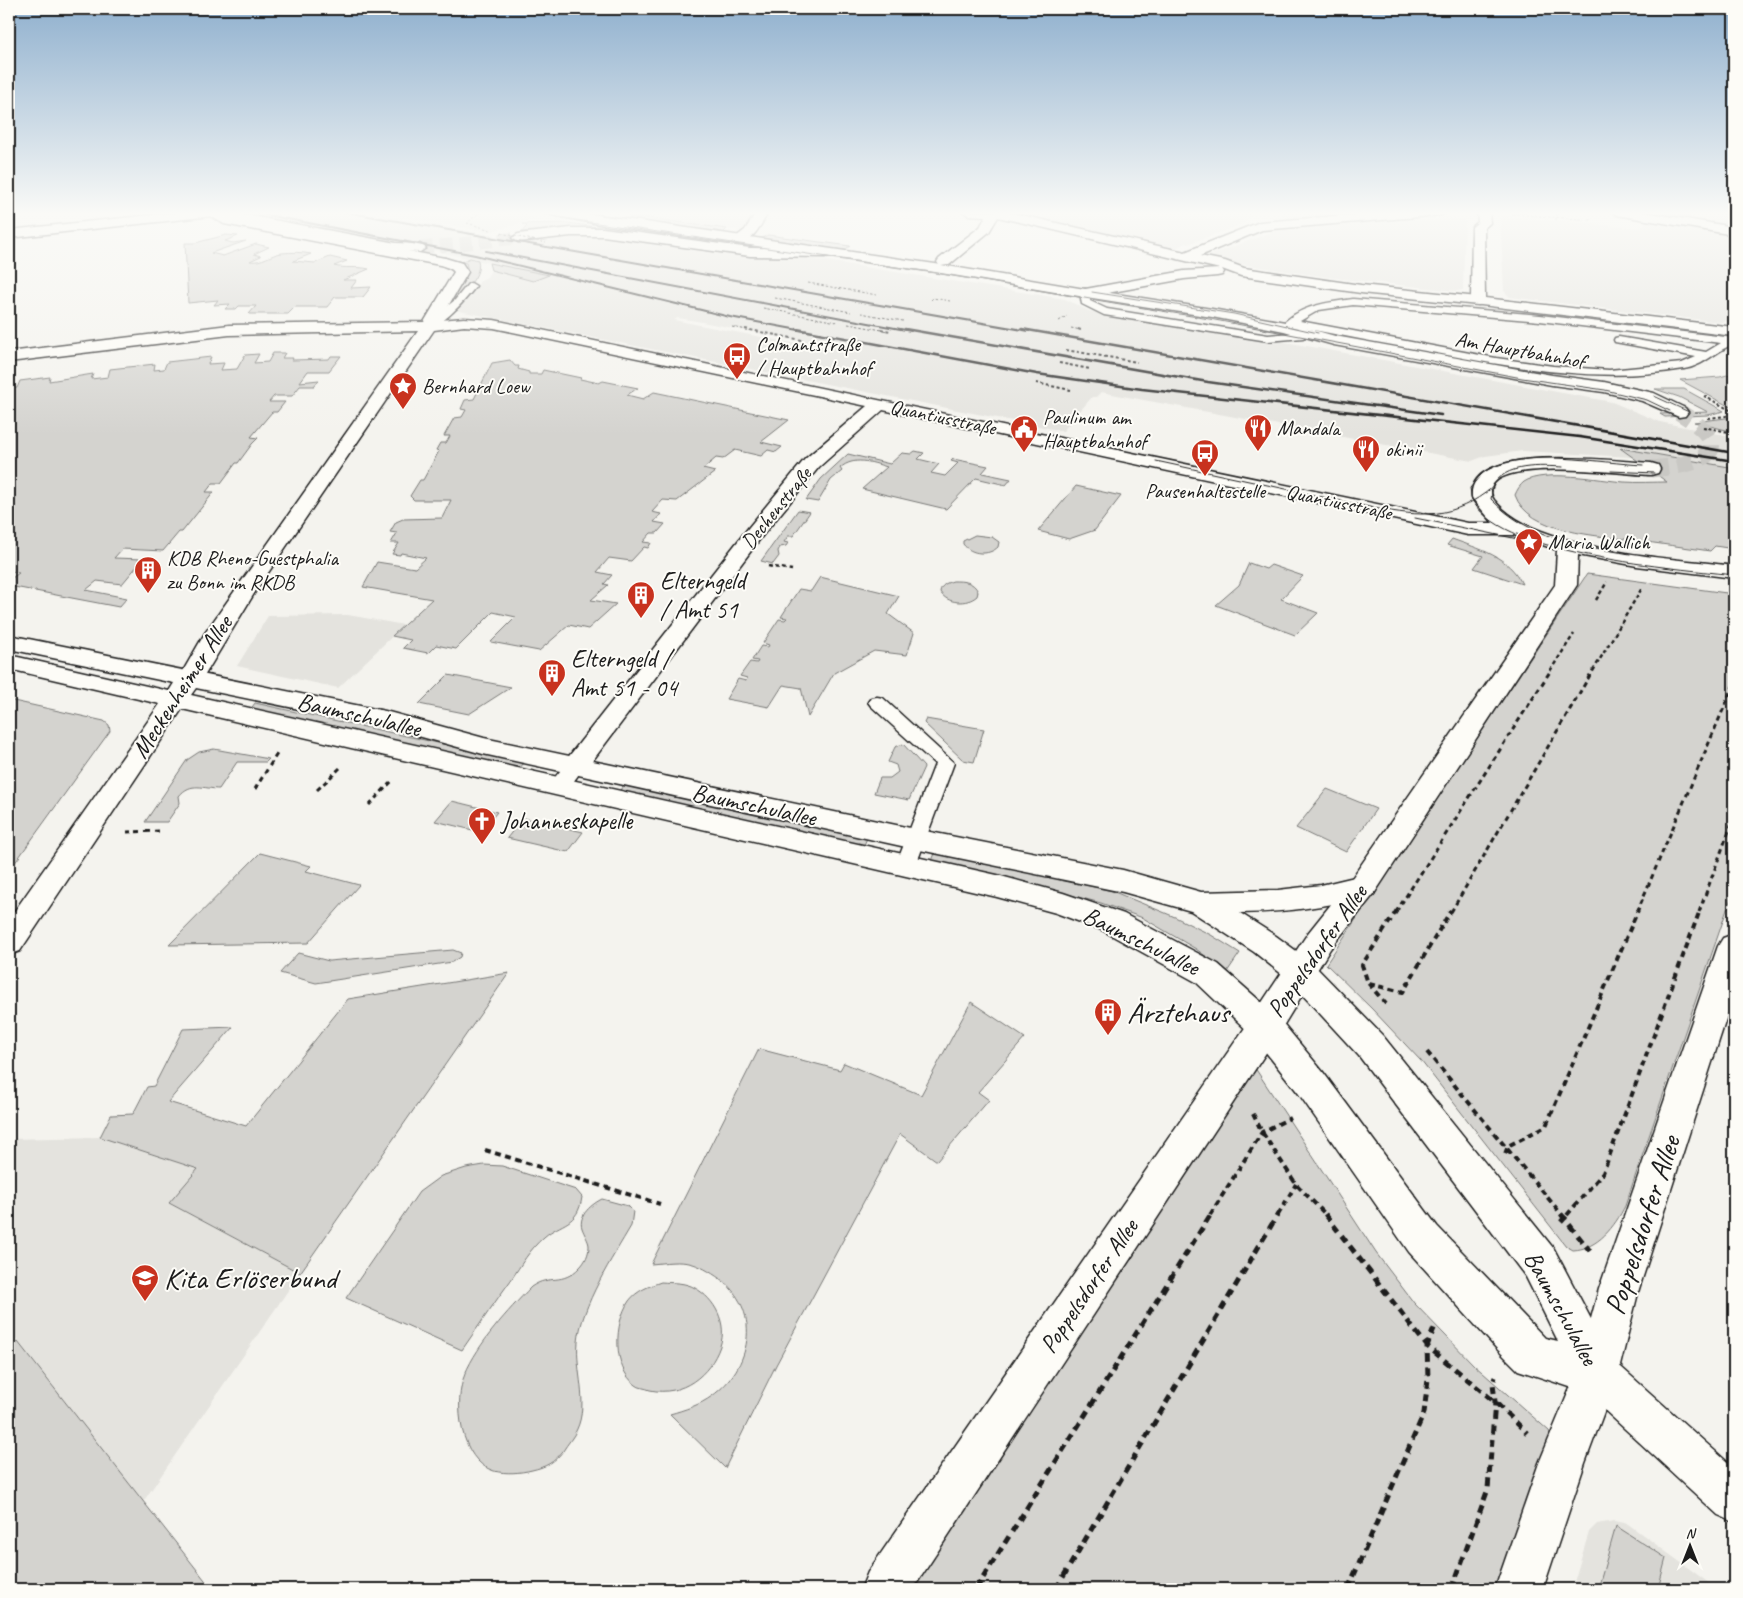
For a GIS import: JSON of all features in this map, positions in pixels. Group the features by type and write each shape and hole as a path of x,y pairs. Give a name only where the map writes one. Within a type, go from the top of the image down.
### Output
{"street":[{"name":"Meckenheimer Allee","path":"9,943 191,678 244,592 429,326 453,286"},
{"name":"Am Hauptbahnhof","path":"1040,286 1212,313 1293,322 1309,334 1552,380 1604,387 1648,397 1679,412"},
{"name":"Am Hauptbahnhof","path":"1085,293 1135,286"},
{"path":"1337,286 1478,301 1733,338"},
{"path":"1478,286 1478,301"},
{"name":"Quantiusstraße","path":"9,357 229,330 429,326 464,322 494,324 1468,529 1516,529"},
{"name":"Dechenstraße","path":"567,776 739,553 812,462 880,404"},
{"path":"1651,469 1528,464 1507,469 1491,476 1482,487 1482,497 1492,513 1516,529 1568,548 1642,561 1734,572"},
{"name":"Poppelsdorfer Allee","path":"885,1589 1265,1026 1299,970 1329,927 1363,886 1566,585 1568,548"},
{"name":"Baumschulallee","path":"9,642 385,719 483,746 567,776"},
{"name":"Baumschulallee","path":"9,662 294,728 567,776 911,852 1123,881 1201,903 1265,944 1299,970 1371,1046 1540,1263 1597,1374"},
{"name":"Baumschulallee","path":"911,852 997,886 1063,904 1113,922 1207,973 1265,1026 1311,1083 1423,1239 1512,1334 1533,1354 1597,1374"},
{"path":"1201,903 1278,901 1321,896 1363,886"},
{"name":"Poppelsdorfer Allee","path":"1519,1589 1562,1463 1597,1374 1619,1289 1734,946"},
{"path":"1597,1374 1734,1499"}],"lane":[{"path":"429,326 458,302 471,286"},
{"path":"1085,293 1085,302 1104,312 1268,338 1309,334"},
{"path":"1293,322 1317,307 1353,302 1540,318 1733,338"},
{"path":"1317,307 1412,318"},
{"path":"1293,322 1496,361 1553,369 1609,373 1684,366 1708,356 1733,338"},
{"path":"1293,322 1556,362 1653,370"},
{"path":"1611,339 1708,356"},
{"path":"877,702 945,763 911,852"}],"path":[{"path":"823,286 877,295"},
{"path":"775,298 851,312"},
{"path":"931,300 933,298 950,301"},
{"path":"762,308 836,322"},
{"path":"861,313 903,321"},
{"path":"848,324 890,331"},
{"path":"732,326 803,339"},
{"path":"1066,350 1137,362"},
{"path":"1059,363 1090,369"},
{"path":"1036,383 1071,390"},
{"path":"781,568 792,570"},
{"path":"1594,602 1610,577"},
{"path":"1368,984 1402,992 1645,582"},
{"path":"1387,1006 1368,984 1362,965 1579,627"},
{"path":"1508,1146 1546,1126 1734,684"},
{"path":"255,789 294,728"},
{"path":"1565,1217 1603,1173 1734,817"},
{"path":"1425,1050 1508,1146 1619,1289"},
{"path":"976,1589 1262,1132 1290,1118"},
{"path":"1262,1132 1296,1184 1332,1221 1427,1346 1495,1402 1534,1440"},
{"path":"485,1150 660,1204"},
{"path":"1056,1589 1296,1184"},
{"path":"1348,1589 1424,1413 1428,1380 1427,1346 1435,1326"},
{"path":"1452,1589 1488,1489 1495,1402 1493,1383"}],"shaded area":[{"path":"187,286 371,287 363,297 335,297 327,307 295,307 288,314 249,314 256,306 239,306 236,309 225,309 230,304 214,305 218,300 188,303"},
{"path":"458,286 468,286 456,297 445,305"},
{"path":"477,286 981,286 1065,299 1089,311 1285,342 1612,402 1660,422 1734,437 1734,470 1729,469 1729,467 1622,448 1632,457 1523,451 1485,456 1472,461 1101,392 1096,397 1092,397 1063,431 454,310 471,296","holes":["678,318 702,322 821,345 817,348 674,320"]},
{"path":"1405,286 1463,286 1463,290"},
{"path":"1504,286 1734,286 1734,313 1728,321 1719,322 1510,297 1504,291"},
{"path":"273,353 285,353 282,358 293,358 292,360 329,359 331,356 341,356 329,371 308,371 300,382 319,380 314,386 300,386 292,396 274,396 269,402 285,402 277,412 272,412 251,437 258,438 221,483 213,483 206,492 214,492 182,532 179,532 163,551 122,549 114,558 143,559 122,584 97,581 86,590 127,598 119,607 9,586 11,584 9,580 19,573 9,571 9,389 17,388 20,381 50,377 49,381 93,374 91,379 108,377 110,369 155,364 154,370 164,369 167,362 211,357 208,364 224,363 221,370 237,369 245,355 259,354 254,363 268,362"},
{"path":"510,360 515,366 519,366 518,369 529,372 529,374 541,374 543,370 599,383 603,381 638,388 627,395 643,399 654,392 789,420 761,442 782,447 776,452 768,450 761,456 735,450 723,459 716,458 703,469 715,472 677,501 663,500 652,512 661,514 654,522 665,524 657,533 651,533 643,542 651,543 648,548 644,547 631,561 609,558 597,572 612,575 604,584 608,585 591,600 616,604 588,629 569,625 539,651 491,642 516,617 493,612 456,649 436,645 428,653 403,648 411,640 392,636 432,599 363,587 377,562 415,568 426,558 401,553 400,555 392,554 399,543 391,543 397,533 390,532 396,522 403,519 442,518 451,500 414,500 410,496 420,480 423,480 439,451 436,450 440,443 446,443 450,436 444,436 454,418 462,417 466,410 461,409 465,400 474,399 492,363"},
{"path":"1734,373 1734,409 1680,380 1720,377"},
{"path":"1655,389 1684,389 1724,411 1708,415 1665,417 1660,414 1708,412 1679,397"},
{"path":"1734,417 1734,432 1694,422"},
{"path":"1620,448 1729,467 1729,469 1734,470 1734,549 1715,546 1710,551 1603,537 1567,530 1534,518 1522,508 1515,495 1524,482 1544,476 1572,476 1629,482 1667,482"},
{"path":"915,451 924,453 918,459 939,464 931,473 945,476 958,463 951,461 953,459 988,466 982,473 1011,479 1006,485 976,478 946,509 862,489 887,467 857,461 845,464 840,468 842,471 831,480 818,502 806,500 821,479 848,454 890,464 902,453 911,454"},
{"path":"1076,486 1121,496 1095,530 1069,539 1038,531"},
{"path":"798,510 810,512 793,536 788,536 784,542 788,543 786,546 780,547 778,551 779,556 773,564 761,561"},
{"path":"975,535 992,537 999,542 998,547 985,553 975,552 966,548 963,541"},
{"path":"1452,539 1483,550 1501,560 1516,574 1522,584 1474,568 1483,556 1447,545"},
{"path":"1249,563 1266,569 1271,565 1303,576 1281,599 1318,613 1295,635 1216,605 1239,585"},
{"path":"1587,574 1734,594 1734,889 1625,1206 1611,1228 1598,1241 1582,1249 1573,1250 1566,1246 1421,1061 1326,964"},
{"path":"820,577 899,596 888,614 914,633 907,655 874,651 834,673 808,717 801,688 783,685 769,707 726,699 738,679 746,681 747,678 740,676 750,662 757,663 758,661 752,660 761,646 768,647 769,645 763,643 779,619 785,620 787,618 781,617 799,589 811,591"},
{"path":"953,581 971,584 978,592 977,596 963,602 947,599 940,592 941,588"},
{"path":"348,615 404,625 338,688 237,666 268,616"},
{"path":"448,675 511,687 469,714 419,704"},
{"path":"9,700 104,721 109,725 110,731 9,871"},
{"path":"255,703 525,762 517,771 250,710"},
{"path":"926,719 984,729 974,762 963,760 924,723"},
{"path":"903,744 924,767 909,800 874,793 880,778 890,778 898,772 896,765 888,762 895,747"},
{"path":"214,749 269,759 266,762 237,762 219,789 193,787 188,789 179,796 180,803 167,822 145,822 187,760 199,752"},
{"path":"625,783 868,836 863,847 618,793"},
{"path":"1327,789 1376,809 1346,852 1296,828"},
{"path":"452,801 497,812 481,832 435,821"},
{"path":"523,818 583,832 568,852 507,838"},
{"path":"936,851 1112,891 1175,917 1211,935 1240,953 1227,972 1196,949 1143,918 1101,903 1017,881 931,863"},
{"path":"260,853 311,866 306,871 359,885 308,943 169,945"},
{"path":"453,950 461,953 460,957 452,962 316,983 280,973 298,953 329,961"},
{"path":"509,973 300,1273 169,1203 198,1169 100,1137 111,1115 133,1114 147,1087 154,1086 183,1029 233,1027 168,1102 246,1126 348,999"},
{"path":"971,1002 1025,1038 978,1092 989,1100 937,1161 900,1134 776,1365 725,1468 670,1414 692,1407 712,1396 736,1371 743,1356 747,1340 747,1325 743,1309 735,1294 723,1281 701,1267 683,1262 651,1264 759,1049 840,1070 844,1063 921,1095"},
{"path":"1255,1068 1376,1253 1414,1303 1474,1365 1549,1431 1551,1437 1534,1497 1502,1589 907,1589"},
{"name":"Kita Erlöserbund","path":"100,1137 198,1169 170,1204 300,1273 143,1502 9,1330 9,1139"},
{"path":"484,1165 502,1166 576,1190 582,1197 577,1213 573,1218 550,1232 530,1252 462,1350 346,1298 419,1192 441,1176 466,1168"},
{"path":"602,1199 628,1206 633,1211 631,1226 591,1298 580,1328 578,1353 582,1408 577,1429 560,1455 545,1466 518,1472 503,1473 494,1471 482,1465 473,1456 462,1429 460,1400 461,1386 465,1374 486,1339 503,1317 531,1287 544,1281 567,1277 582,1265 589,1246 582,1228 582,1219 590,1207"},
{"path":"661,1282 687,1285 702,1293 714,1305 721,1321 722,1329 720,1346 715,1357 702,1375 684,1387 662,1391 639,1387 628,1377 619,1357 618,1345 620,1321 629,1301 640,1291"},
{"path":"18,1342 212,1589 9,1589 9,1349"},
{"path":"1614,1521 1628,1524 1717,1589 1572,1589 1589,1532 1597,1524"},
{"path":"1616,1526 1666,1558 1658,1589 1598,1589"}],"tunnel":[{"path":"1651,469 1685,464 1708,454 1711,446 1709,437 1698,425 1679,412"}],"tram line":[{"path":"1011,286 1215,320 1522,378 1605,390 1647,400 1670,411"},
{"path":"1092,292 1234,314 1318,333"},
{"path":"1654,396 1689,412"},
{"path":"1473,500 1470,488 1481,475 1489,469 1523,459 1564,458 1643,465"},
{"path":"1156,461 1374,508 1407,513 1422,514 1450,511 1473,500"},
{"path":"1493,487 1498,479 1514,470 1545,466 1563,467"},
{"path":"1611,471 1654,473"},
{"path":"1473,500 1493,487"},
{"path":"1493,487 1491,499 1506,512 1538,532 1573,543 1630,554"},
{"path":"1473,500 1492,521 1520,536 1555,547 1635,563 1734,575"},
{"path":"1415,518 1518,539"}],"railway":[{"path":"601,286 730,317 804,331"},
{"path":"670,286 911,331"},
{"path":"768,286 1029,331"},
{"path":"797,329 1037,374 1142,389 1580,437 1734,461"},
{"path":"905,329 1208,382 1441,415"},
{"path":"1022,329 1734,453"}],"place":[{"name":"Colmantstraße / Hauptbahnhof","path":"737,380"},
{"name":"Bernhard Loew","path":"403,410"},
{"name":"Mandala","path":"1258,452"},
{"name":"Paulinum am Hauptbahnhof","path":"1024,453"},
{"name":"okinii","path":"1366,473"},
{"name":"Pausenhaltestelle","path":"1205,477"},
{"name":"Maria Wallich","path":"1529,566"},
{"name":"KDB Rheno-Guestphalia zu Bonn im RKDB","path":"148,594"},
{"name":"Elterngeld / Amt 51","path":"641,619"},
{"name":"Elterngeld / Amt 51 - 04","path":"552,697"},
{"name":"Johanneskapelle","path":"482,845"},
{"name":"Ärztehaus","path":"1108,1036"},
{"name":"Kita Erlöserbund","path":"145,1302"}]}
